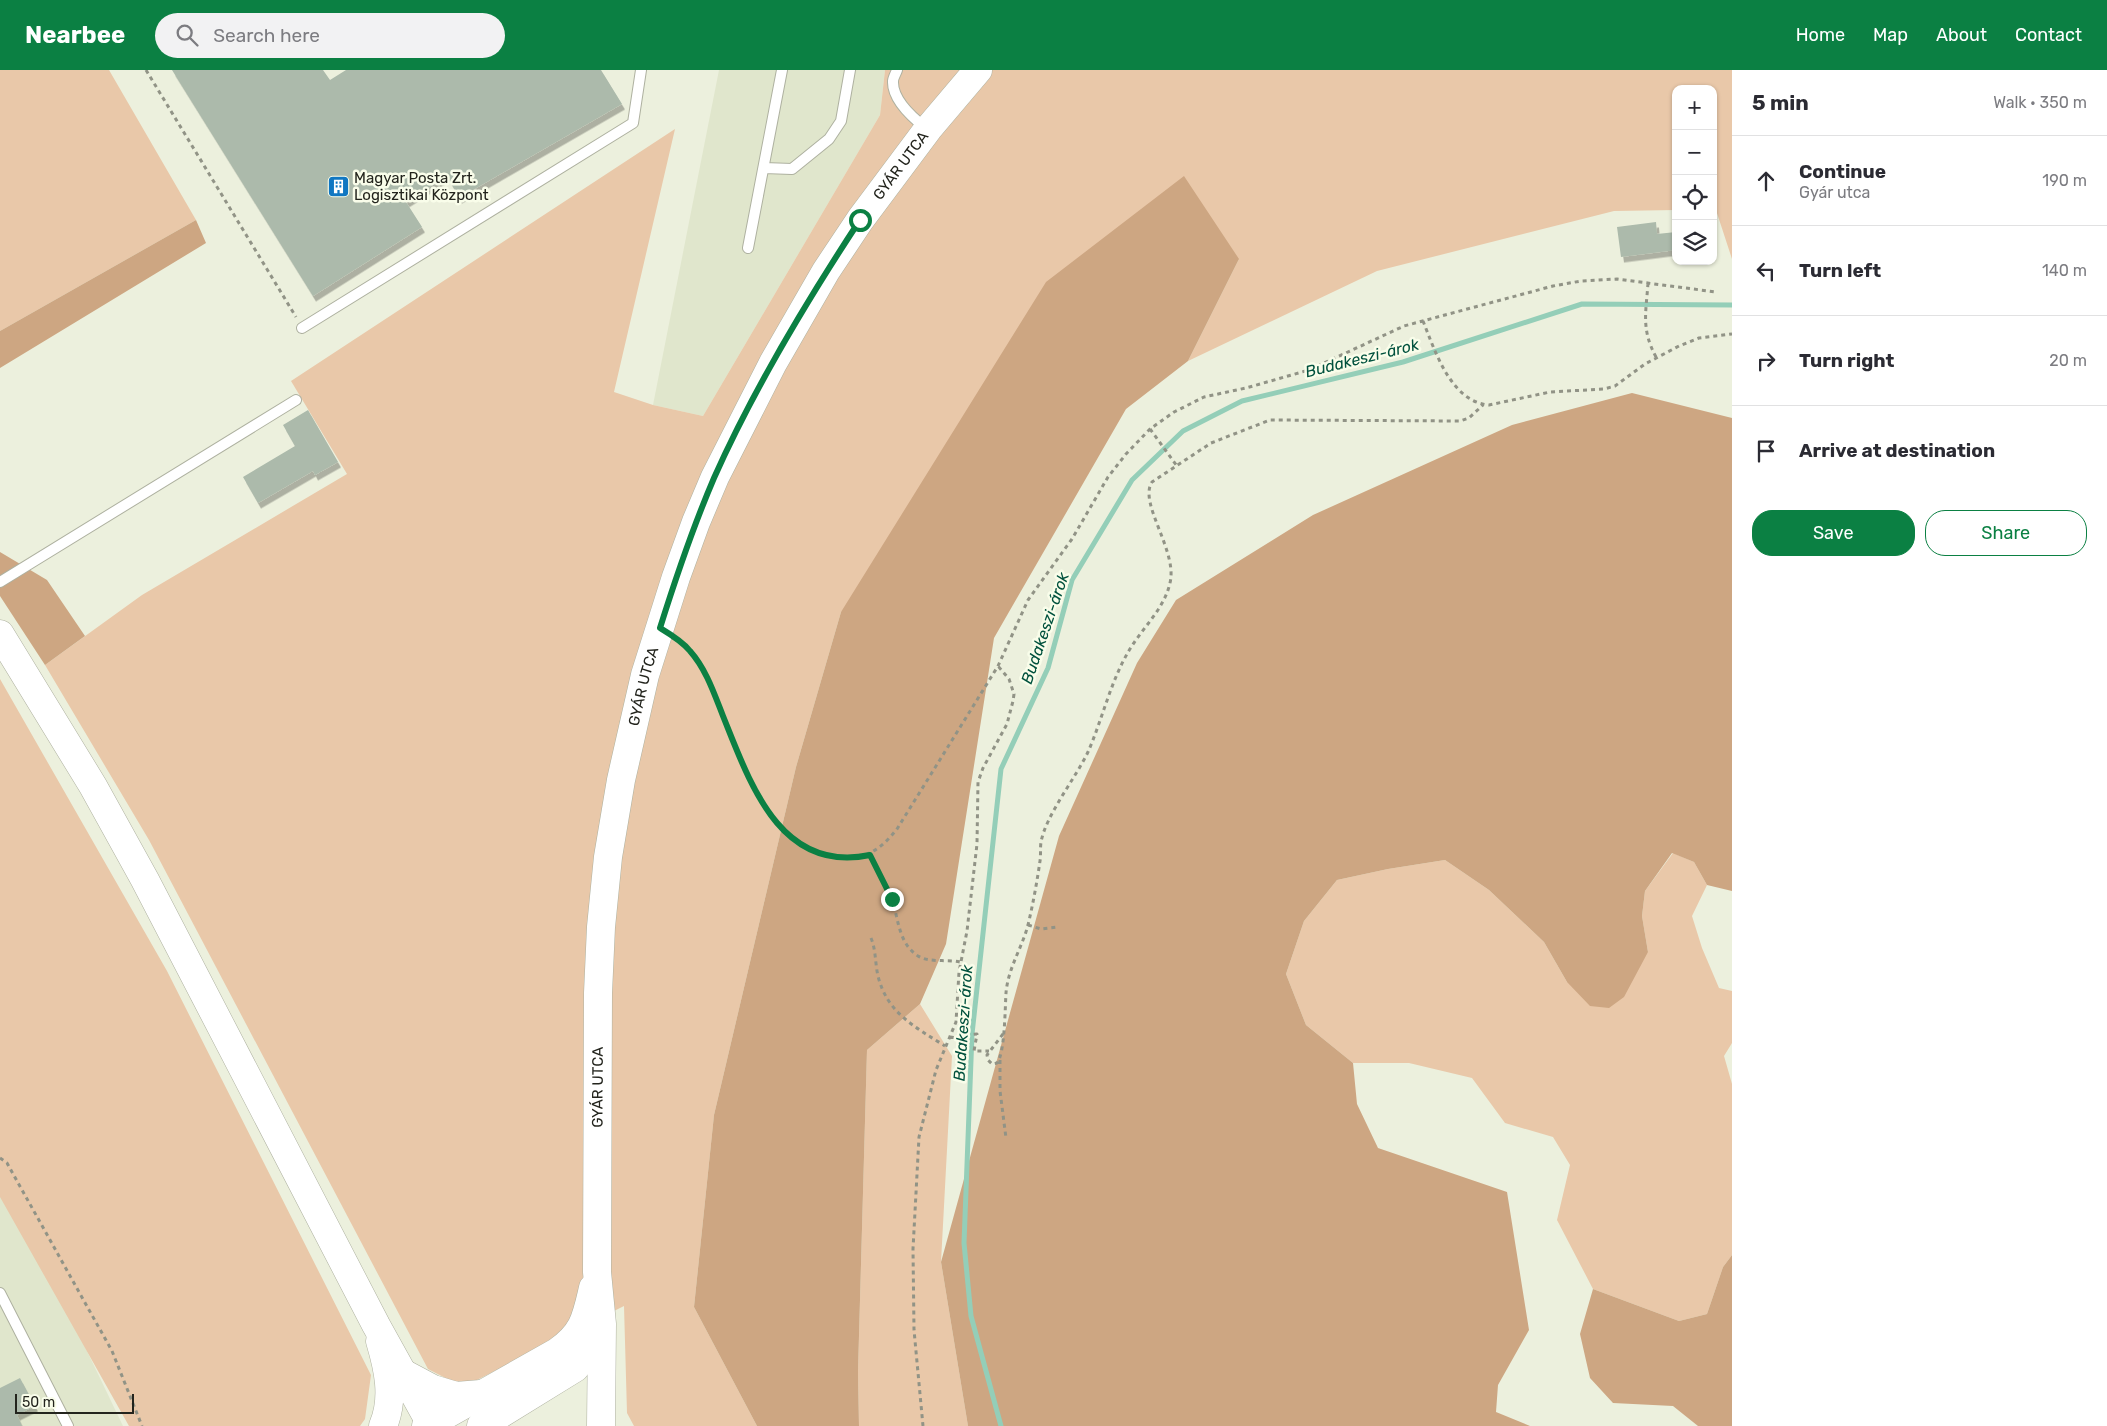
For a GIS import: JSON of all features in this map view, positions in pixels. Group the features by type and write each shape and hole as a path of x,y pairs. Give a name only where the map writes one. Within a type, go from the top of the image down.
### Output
{"main road":[{"name":"GYÁR UTCA","path":"601,1426 602,1324 596,1272 598,993 608,857 621,780 641,694 676,577 715,477 773,364 826,270 860,220 928,129 978,70"},
{"path":"0,634 93,786 145,880 429,1425"},
{"name":"GYÁR UTCA","path":"429,1425 572,1342 586,1315 596,1272"},
{"path":"481,1426 575,1368 590,1349 602,1324"},
{"path":"376,1325 389,1372 389,1399 383,1426"},
{"path":"403,1373 433,1389 456,1396 481,1394"}],"lane":[{"path":"302,328 634,123 641,70"},
{"path":"748,248 782,70"},
{"path":"764,168 792,169 829,139 841,121 850,70"},
{"path":"896,70 893,82 898,96 911,115 928,129"},
{"path":"0,582 296,400"},
{"path":"0,1293 68,1426"}],"path":[{"path":"146,70 302,328"},
{"path":"660,628 690,649 700,664 747,772 759,796 777,824 792,840 810,851 830,857 850,859 870,855 884,845 897,830 998,666 1028,600 1072,539 1108,477 1126,454 1150,429 1174,412 1204,397 1246,388 1309,370 1393,331 1423,321 1553,286 1581,281 1618,280 1716,292"},
{"path":"1648,283 1646,336 1656,357"},
{"path":"1423,321 1440,364 1462,392 1483,405 1496,405 1550,392 1597,390 1615,386 1656,357 1700,338 1732,334"},
{"path":"1006,1138 1000,1091 1000,1059 1009,976 1028,925 1040,859 1041,843 1046,825 1088,752 1128,652 1164,600 1170,583 1172,568 1167,547 1152,511 1148,494 1152,482 1211,443 1270,420 1460,421 1469,418 1483,405"},
{"path":"1150,429 1177,466"},
{"path":"923,1426 914,1330 913,1258 919,1137 936,1070 950,1037 957,1013 960,962 967,931 977,844 978,782 983,768 1008,724 1013,701 1014,694 1009,679 998,666"},
{"path":"870,855 876,871 888,889 900,930 912,950 924,959 960,962"},
{"path":"1028,925 1041,929 1057,927"},
{"path":"871,938 875,950 878,976 884,995 890,1004 901,1016 945,1046"},
{"path":"950,1037 956,1038 968,1033 977,1034 974,1051 990,1051"},
{"path":"1000,1059 997,1064 990,1062 987,1058 1003,1034"},
{"path":"0,1158 7,1163 112,1351 142,1426"}],"shaded area":[{"path":"0,70 109,70 196,220 0,331"},
{"path":"719,70 885,70 880,115 703,416 653,405"},
{"path":"885,70 1732,70 1732,259 1717,213 1717,85 1672,85 1672,210 1614,211 1377,271 1188,361 1239,259 841,612 796,767 714,1115 694,1307 757,1426 634,1426 627,1413 624,1306 463,1387 428,1369 149,840 45,665 142,595 347,474 291,381 675,129 614,392 653,405 703,416 880,115"},
{"path":"1184,176 1239,259 1188,361 1126,409 994,638 946,944 920,1004 867,1050 858,1372 859,1426 757,1426 694,1307 714,1115 796,767 841,612 1046,282"},
{"path":"196,220 206,243 0,368 0,331"},
{"path":"1632,393 1732,418 1732,891 1707,885 1694,862 1672,853 1645,891 1642,916 1648,952 1624,997 1609,1008 1590,1006 1567,982 1544,942 1489,890 1445,860 1388,869 1337,880 1304,921 1286,974 1306,1025 1353,1063 1357,1104 1378,1148 1507,1192 1529,1330 1498,1385 1496,1412 1530,1426 968,1426 941,1262 1059,836 1137,663 1176,600 1313,515 1512,425"},
{"path":"0,552 47,580 85,636 45,665 0,596"},
{"path":"0,679 167,971 371,1375 365,1419 360,1426 129,1426 0,1197"},
{"path":"1673,853 1694,862 1707,885 1692,916 1702,948 1719,988 1732,991 1732,1043 1724,1056 1732,1084 1732,1255 1723,1267 1707,1314 1679,1321 1593,1289 1557,1220 1570,1165 1553,1137 1505,1123 1472,1078 1409,1063 1353,1063 1306,1025 1286,974 1304,921 1337,880 1388,869 1445,860 1489,890 1544,942 1567,982 1648,952 1642,916 1645,891"},
{"path":"920,1004 952,1056 941,1262 968,1426 859,1426 858,1372 867,1050"},
{"path":"0,1170 123,1426 0,1426"},
{"path":"1732,1255 1732,1426 1698,1426 1673,1406 1613,1403 1590,1378 1580,1334 1593,1289 1679,1321 1707,1314 1723,1267"}],"building":[{"name":"Magyar Posta Zrt. Logisztikai Központ","path":"172,70 323,70 330,80 346,70 601,70 622,104 459,198 447,176 406,202 422,227 313,296"},
{"path":"1656,222 1657,234 1672,232 1672,251 1621,257 1617,227"},
{"path":"308,410 338,462 315,475 313,471 258,503 243,477 295,446 283,425"},
{"path":"20,1378 35,1406 17,1415 22,1426 0,1426 0,1388"}],"waterway":[{"name":"Budakeszi-árok","path":"1001,1426 971,1316 964,1243 972,1034 1001,769 1048,668 1072,580 1132,480 1183,431 1242,401 1403,362 1582,304 1732,305"}],"place":[{"name":"Magyar Posta Zrt. Logisztikai Központ","path":"338,187"}],"route":[{"path":"860,220 826,270 738,429 696,522 660,628 690,649 700,664 759,796 777,824 792,840 810,851 830,857 850,859 870,855 876,871 892,899"}]}
